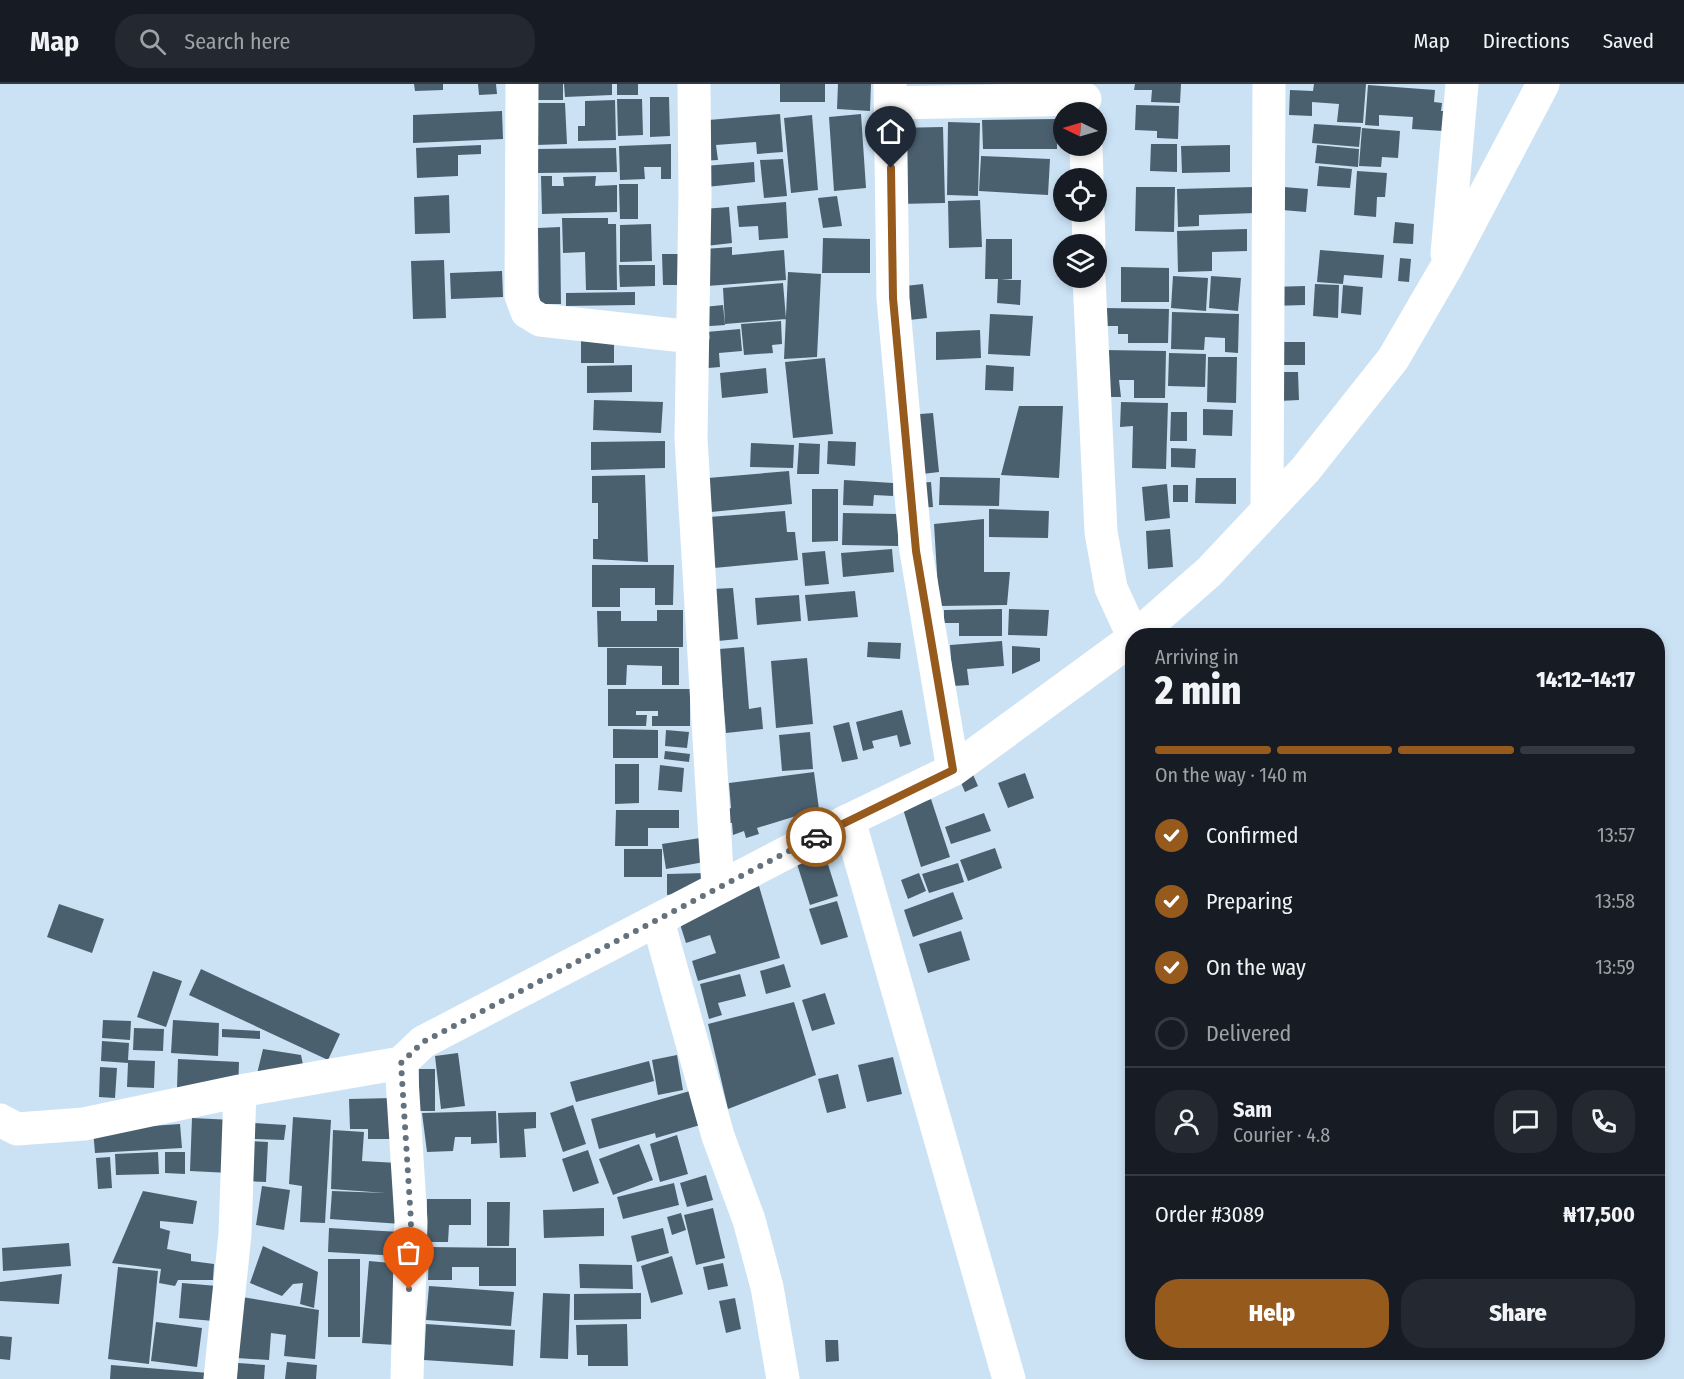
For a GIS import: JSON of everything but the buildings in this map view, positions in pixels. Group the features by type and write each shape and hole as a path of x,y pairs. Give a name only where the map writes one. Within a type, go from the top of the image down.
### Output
{"street":[{"path":"522,84 521,296 527,312 540,320 693,337"},
{"path":"694,84 691,439 718,888"},
{"path":"1267,510 1269,84"},
{"path":"1446,268 1462,84"},
{"path":"1144,628 1209,572 1305,470 1393,359 1446,268 1544,84"},
{"path":"953,770 916,551 893,298 890,93 1085,99"},
{"path":"1089,288 1101,531 1111,588 1130,628"},
{"path":"9,1125 84,1124 240,1091 401,1063 423,1042 849,820 953,770 1125,644"},
{"path":"849,820 1010,1379"},
{"path":"658,921 718,1136 749,1220 764,1276 783,1379"},
{"path":"401,1063 411,1221 407,1379"},
{"path":"220,1379 235,1234 240,1091"}],"way so far":[{"path":"409,1289 411,1221 401,1063 423,1042 816,837"}],"route":[{"path":"816,837 953,770 916,551 893,298 891,168"}]}
